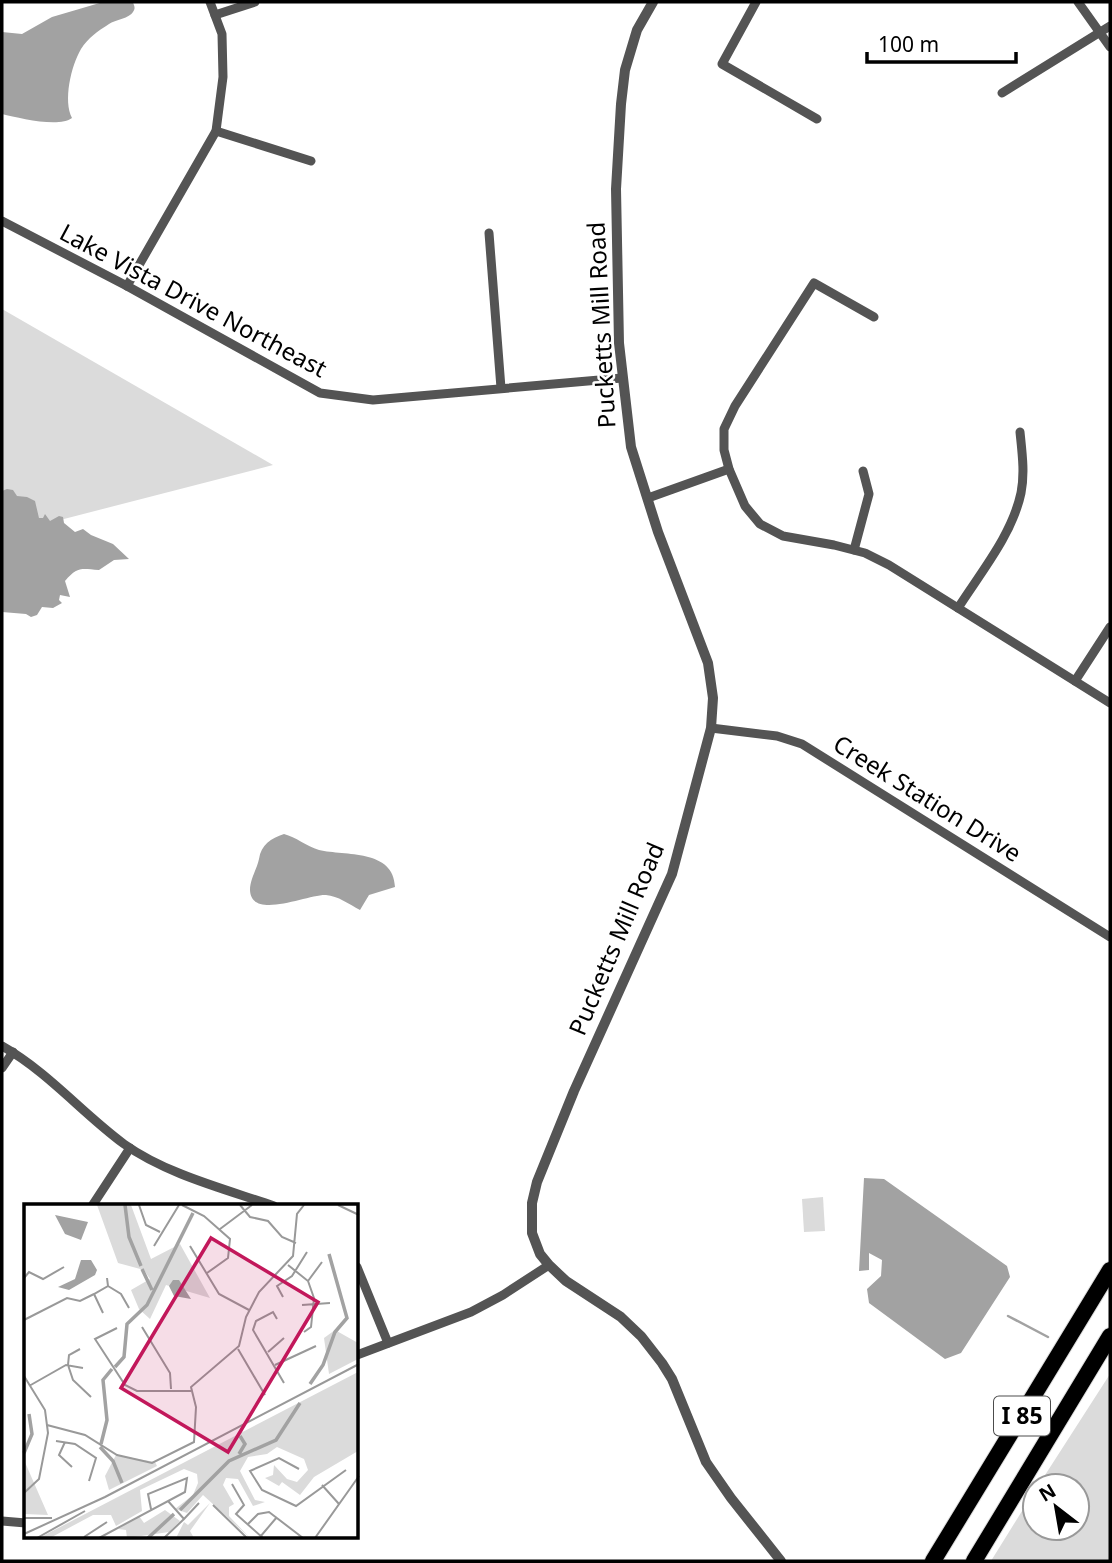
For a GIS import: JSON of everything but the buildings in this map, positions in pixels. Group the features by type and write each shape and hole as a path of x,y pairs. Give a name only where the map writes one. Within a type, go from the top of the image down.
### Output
{"highway":[{"name":"I 85","path":"933,1561 1110,1270"},
{"name":"I 85","path":"974,1561 1110,1336"}],"street":[{"path":"127,286 216,131 223,77 222,33 210,2"},
{"path":"215,15 255,2"},
{"name":"Pucketts Mill Road","path":"653,2 637,30 625,69 621,104 616,189 619,343 631,447 708,663 713,698 711,728 672,874 574,1091 537,1182 531,1219 533,1240 549,1265 566,1281 621,1317 641,1336 662,1363 672,1379 706,1462 752,1527 781,1561"},
{"path":"756,2 722,64 817,118"},
{"path":"1078,2 1106,29 1110,47"},
{"path":"1002,93 1106,29"},
{"path":"216,131 311,161"},
{"name":"Lake Vista Drive Northeast","path":"2,221 127,286 320,393 373,400 622,378"},
{"path":"489,233 501,388"},
{"path":"874,317 814,283 735,406 724,429 724,450 729,469 745,506 761,524 783,536 854,550 889,565 1110,703"},
{"path":"958,608 1009,527 1021,492 1023,465 1020,432"},
{"path":"648,498 729,469"},
{"path":"854,550 869,494 863,471"},
{"path":"1075,681 1110,627"},
{"name":"Creek Station Drive","path":"711,728 777,736 802,744 1110,937"},
{"path":"2,1046 43,1075 130,1148 156,1163 269,1204"},
{"path":"2,1068 13,1052"},
{"path":"93,1204 130,1148"},
{"path":"359,1354 471,1312 549,1265"},
{"path":"359,1272 388,1343"},
{"path":"2,1521 24,1523"}],"shaded area":[{"path":"103,2 133,2 134,9 129,16 97,32 81,49 69,84 68,102 72,118 49,122 2,114 2,32 22,34 52,17"},
{"path":"2,309 273,465 2,535"},
{"path":"13,490 17,496 35,501 39,518 43,518 45,514 50,521 59,516 63,517 64,523 75,532 83,529 113,544 129,559 114,560 99,570 84,569 73,573 65,581 70,597 60,595 59,600 62,603 53,608 42,607 37,615 31,617 26,614 2,612 2,491"},
{"path":"284,834 319,850 377,860 393,875 395,887 369,895 360,910 326,895 282,904 260,904 253,899 250,890 260,854 267,843"},
{"path":"864,1178 884,1179 1007,1266 1010,1277 961,1353 945,1359 869,1303 867,1289 881,1276 882,1260 869,1253 869,1270 859,1271"},
{"path":"823,1197 825,1231 804,1232 802,1199"},
{"path":"1110,1374 1110,1561 991,1561 1021,1513 1021,1542 1091,1542 1091,1472 1047,1472"}],"waterway":[{"path":"1008,1316 1048,1337"}]}
